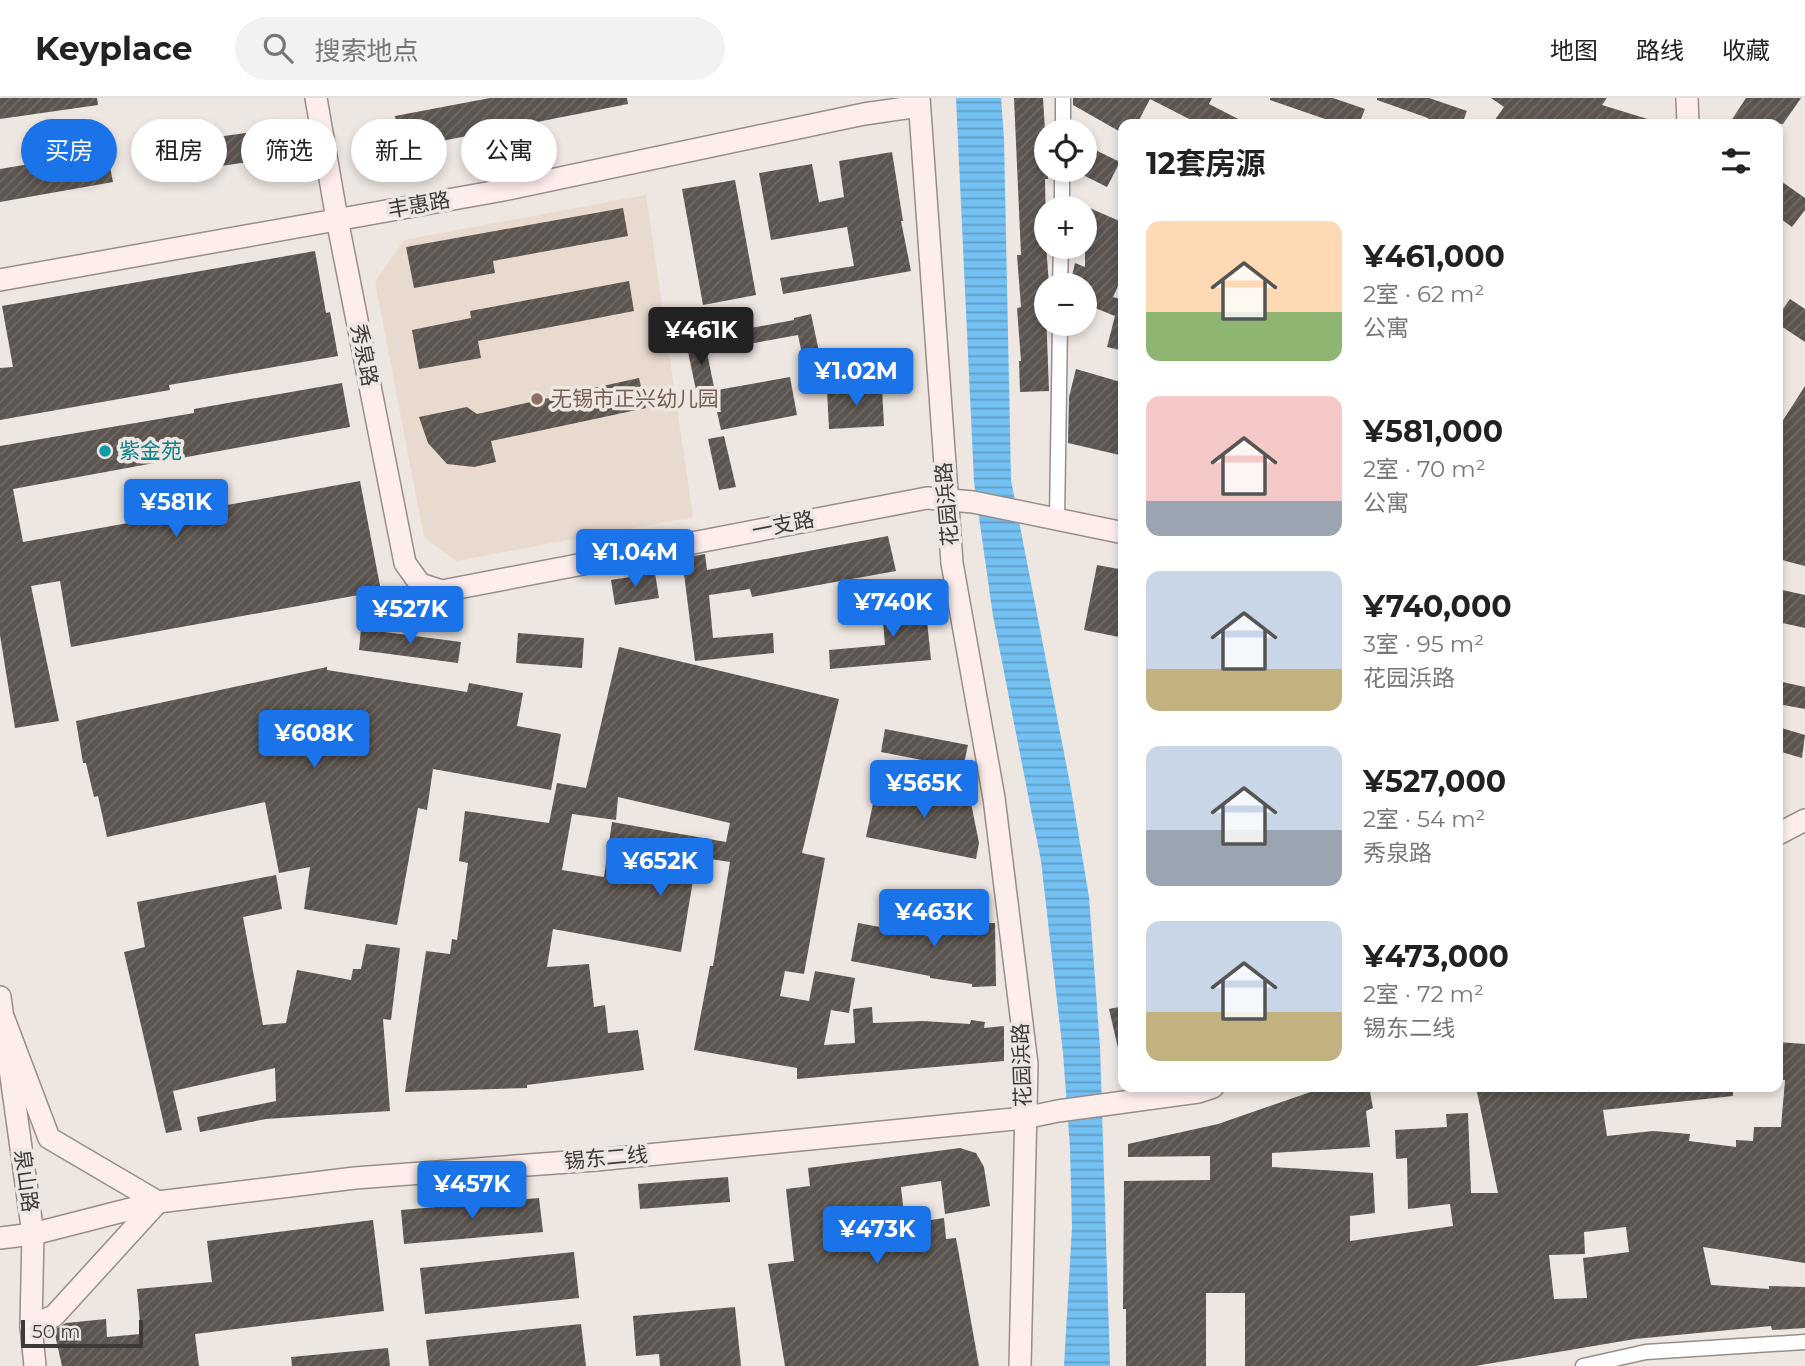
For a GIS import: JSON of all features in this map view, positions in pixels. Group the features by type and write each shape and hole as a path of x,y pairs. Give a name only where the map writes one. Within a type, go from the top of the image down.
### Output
{"street":[{"name":"秀泉路","path":"316,98 337,219 405,563 420,584 442,591"},
{"path":"1063,98 1063,119"},
{"path":"1687,98 1688,119"},
{"name":"丰惠路","path":"0,280 498,191 919,102"},
{"name":"花园浜路","path":"919,102 952,563 995,811 1027,1063 1020,1366"},
{"path":"1047,518 1059,336"},
{"name":"一支路","path":"442,591 926,498 973,502 1118,532"},
{"path":"1783,831 1805,820"},
{"name":"泉山路","path":"0,997 33,1234 32,1326 35,1366"},
{"path":"4,1019 49,1138 158,1202 54,1316 32,1326"},
{"name":"锡东二线","path":"0,1238 33,1234 158,1202 355,1178 596,1160 1024,1118 1198,1092"},
{"path":"1583,1366 1646,1352 1805,1342"}],"shaded area":[{"name":"无锡市正兴幼儿园","path":"646,195 693,517 456,561 424,537 375,282 404,240"}],"water":[{"path":"956,98 1001,98 1011,480 1071,789 1089,897 1100,1047 1110,1366 1064,1366 1072,1227 1063,1053 1041,861 993,616 974,482"}],"building":[{"path":"0,98 97,98 98,105 0,119"},
{"path":"490,98 627,98 628,104 552,119 461,119 461,137 447,140 447,119 396,119 395,116"},
{"path":"1014,98 1043,98 1044,119 1034,119 1034,182 1045,182 1045,196 1034,196 1034,259 1047,259 1048,273 1034,273 1034,336 1047,336 1049,391 1020,392 1021,361 1017,308 1021,307 1017,255 1021,255"},
{"path":"1073,98 1212,98 1209,104 1238,119 1189,119 1150,99 1140,119 1118,119 1118,131 1073,105"},
{"path":"1333,98 1365,109 1361,119 1325,119 1270,100"},
{"path":"1429,98 1467,111 1464,119 1428,119 1377,100"},
{"path":"1491,98 1607,98 1602,105 1648,119 1496,119 1504,107"},
{"path":"1746,98 1801,98 1783,124 1783,119 1732,119"},
{"path":"241,134 241,163 227,165 227,136"},
{"path":"1097,151 1118,161 1107,187 1097,182"},
{"path":"892,152 911,271 783,294 780,278 854,266 847,227 771,240 759,173 812,164 819,202 844,197 839,161"},
{"path":"21,165 21,182 113,182 0,202 0,169"},
{"path":"735,180 756,295 703,305 682,189"},
{"path":"1783,183 1805,198 1805,210 1792,227 1783,221"},
{"path":"623,208 628,236 493,261 495,273 414,288 406,247"},
{"path":"1097,211 1118,220 1118,286 1113,297 1118,298 1118,350 1107,347 1115,316 1097,309 1097,273 1073,273 1075,263 1085,267 1085,259 1097,259"},
{"path":"315,251 326,313 330,312 338,356 169,385 170,390 0,420 0,368 13,367 2,306"},
{"name":"无锡市正兴幼儿园","path":"629,281 634,311 478,341 481,358 419,369 412,330 471,318 470,311"},
{"path":"1790,299 1805,309 1805,342 1783,327 1783,309"},
{"path":"811,314 824,375 807,378 798,335 711,351 708,336 794,320"},
{"path":"705,343 714,387 696,390 687,347"},
{"path":"1076,369 1118,381 1118,455 1068,443 1069,397"},
{"path":"790,377 797,415 721,430 717,412 721,412 717,390"},
{"path":"639,378 646,408 491,441 496,462 474,467 447,464 428,443 419,417 467,407 477,414"},
{"path":"342,383 350,427 13,489 23,542 360,481 381,591 71,647 60,581 31,586 59,721 15,728 0,635 0,446 194,413 194,409"},
{"path":"1805,386 1805,566 1783,560 1783,420"},
{"path":"882,387 884,426 829,429 827,390"},
{"path":"724,436 736,487 719,490 708,439"},
{"path":"888,536 896,571 752,597 750,589 709,595 713,638 773,633 774,653 695,661 682,558 705,554 707,570"},
{"path":"1097,565 1118,569 1118,637 1084,630"},
{"path":"655,573 659,598 615,605 611,580"},
{"path":"1783,590 1805,595 1805,628 1783,623"},
{"path":"924,591 931,660 830,669 829,650 885,645 883,621 901,620 898,593"},
{"path":"361,629 461,642 458,663 359,650"},
{"path":"518,633 584,638 582,668 516,663"},
{"path":"619,647 839,699 802,853 825,858 804,974 785,971 780,996 809,1001 815,971 855,978 849,1013 831,1010 824,1045 855,1043 853,1009 872,1007 873,1023 923,1021 970,1024 971,1020 985,1022 984,1028 1004,1026 1004,1061 797,1079 797,1068 694,1050 710,966 713,966 730,862 697,857 681,952 553,929 547,967 589,964 594,1007 605,1005 608,1033 638,1030 644,1070 527,1085 527,1088 405,1092 426,951 450,954 452,939 457,940 468,863 459,861 465,811 549,823 557,783 586,788","holes":["618,797 730,823 726,842 612,822 604,877 562,870 572,814 616,820"]},
{"path":"327,667 327,670 467,692 469,683 523,693 517,726 561,734 551,790 433,769 427,810 418,808 397,925 304,909 310,867 279,873 265,802 107,837 98,796 94,797 86,763 83,763 76,721"},
{"path":"1783,682 1805,687 1805,709 1783,705"},
{"path":"1783,728 1805,735 1802,758 1783,752"},
{"path":"885,729 968,745 963,768 881,752"},
{"path":"878,780 970,798 979,843 976,859 866,837"},
{"path":"276,875 282,909 243,917 263,1025 286,1023 297,970 351,980 353,969 361,969 366,944 400,948 391,1020 383,1019 390,1111 266,1119 200,1132 197,1117 276,1101 275,1068 173,1091 182,1130 166,1133 124,952 145,947 137,902"},
{"path":"934,907 969,912 967,923 995,923 996,986 972,987 972,984 851,961 858,923 929,936"},
{"path":"1118,1007 1118,1048 1109,1009"},
{"path":"1783,1042 1805,1044 1805,1263 1703,1247 1711,1285 1769,1289 1769,1286 1805,1287 1805,1328 1772,1330 1771,1326 1635,1339 1475,1366 1245,1366 1245,1293 1206,1293 1206,1366 1126,1366 1126,1309 1123,1309 1124,1181 1210,1180 1210,1156 1128,1157 1128,1144 1218,1124 1311,1092 1370,1092 1373,1108 1366,1111 1370,1147 1272,1153 1272,1167 1373,1173 1375,1213 1350,1216 1350,1241 1453,1226 1450,1204 1408,1209 1407,1158 1396,1159 1395,1130 1447,1127 1446,1114 1468,1113 1471,1193 1498,1193 1477,1092 1733,1092 1733,1096 1603,1110 1607,1136 1653,1131 1690,1134 1689,1141 1736,1147 1736,1140 1753,1141 1754,1127 1781,1127 1785,1080","holes":["1626,1227 1629,1252 1583,1258 1587,1298 1554,1299 1549,1255 1585,1254 1584,1232"]},
{"path":"960,1148 976,1153 984,1167 990,1206 945,1214 941,1181 901,1187 905,1224 944,1218 946,1239 956,1238 979,1366 785,1366 768,1264 794,1261 786,1189 810,1186 808,1168"},
{"path":"728,1177 730,1202 640,1209 638,1184"},
{"path":"539,1198 543,1232 404,1244 401,1210"},
{"path":"373,1220 384,1311 195,1334 199,1366 62,1366 54,1330 66,1323 106,1319 107,1337 141,1334 137,1289 212,1282 207,1241"},
{"path":"574,1252 579,1298 425,1314 420,1268"},
{"path":"735,1307 741,1366 660,1366 659,1354 636,1356 633,1316"},
{"path":"581,1324 586,1366 429,1366 426,1340"},
{"path":"388,1348 390,1366 292,1366 291,1357"}],"place":[{"name":"无锡市正兴幼儿园","path":"537,399"},
{"name":"紫金苑","path":"105,451"}]}
